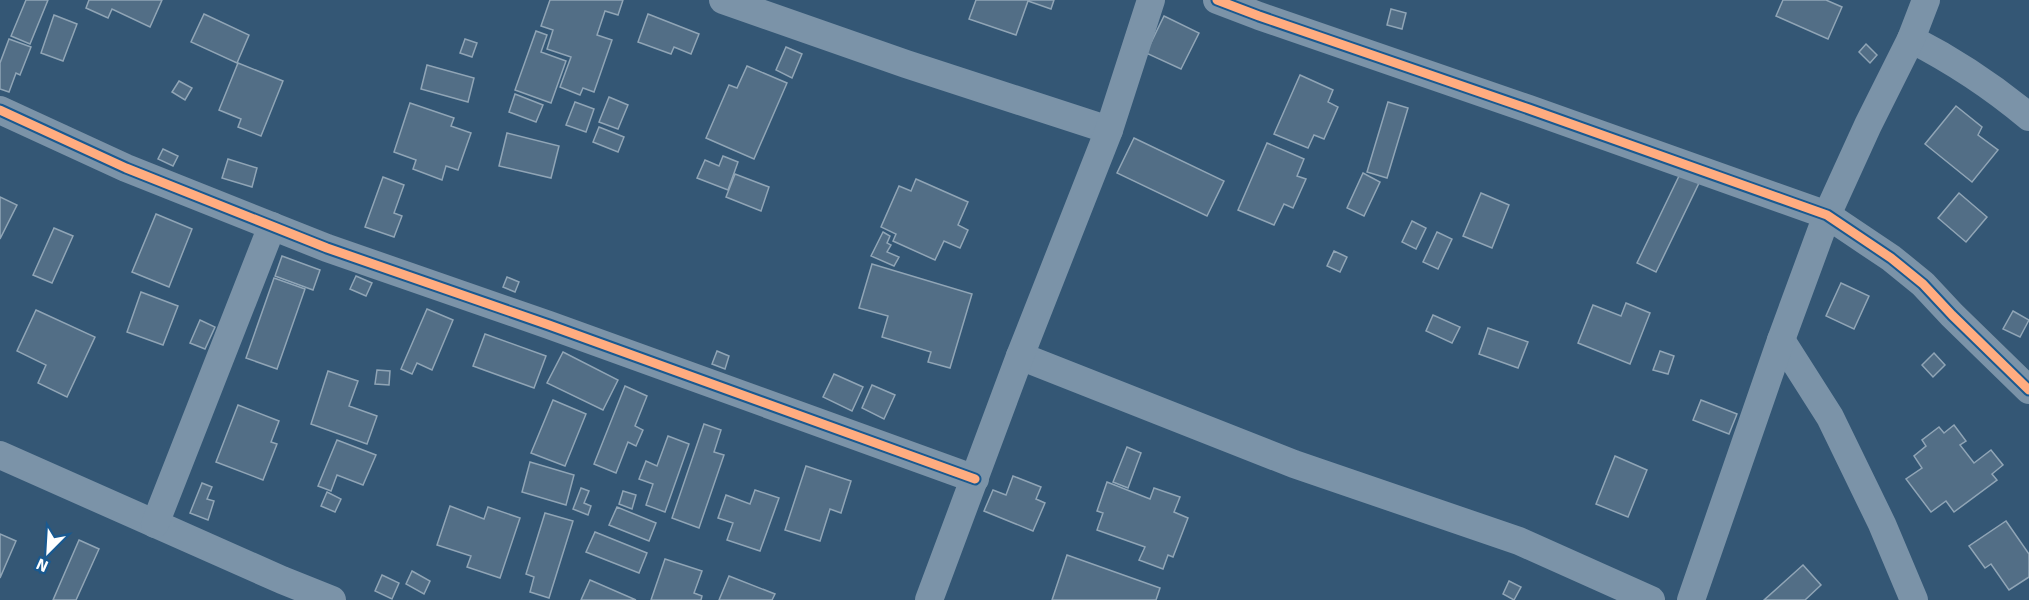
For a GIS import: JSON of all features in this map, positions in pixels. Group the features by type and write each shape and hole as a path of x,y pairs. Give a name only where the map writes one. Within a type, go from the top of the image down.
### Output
{"street":[{"path":"723,0 906,64 1110,130"},
{"path":"928,600 1020,356 1110,130 1151,0"},
{"path":"1217,0 1827,215 1891,258 1923,284 2029,390"},
{"path":"1691,600 1781,339 1827,215 1911,39 1926,0"},
{"path":"1911,39 1948,58 1977,77 2001,93 2029,117"},
{"path":"0,110 126,168 327,248 549,325 975,479"},
{"path":"155,524 272,226"},
{"path":"1781,339 1830,417 1882,524 1914,600"},
{"path":"1020,356 1294,464 1519,541 1651,600"},
{"path":"0,455 332,600"}],"building":[{"path":"26,0 48,0 30,44 11,36"},
{"path":"89,0 162,0 150,27 112,9 108,18 86,8"},
{"path":"550,0 623,0 618,15 605,11 597,35 612,40 594,92 583,88 580,95 560,87 571,57 547,49 553,30 541,26"},
{"path":"976,0 1054,0 1051,9 1028,1 1016,35 969,19"},
{"path":"1783,0 1826,0 1842,7 1828,39 1776,16"},
{"path":"1391,9 1406,13 1402,29 1387,25"},
{"path":"204,14 249,35 237,63 191,42"},
{"path":"648,14 699,34 691,54 674,47 671,54 638,42"},
{"path":"54,15 77,24 63,61 41,53"},
{"path":"1164,16 1199,33 1181,69 1146,53"},
{"path":"536,31 547,35 541,52 566,61 551,103 515,90"},
{"path":"9,39 31,47 20,75 16,73 9,92 0,89 0,63"},
{"path":"465,39 477,43 472,57 460,53"},
{"path":"1866,44 1877,55 1870,63 1859,52"},
{"path":"786,47 802,54 792,78 776,70"},
{"path":"238,63 283,81 261,136 238,127 241,119 219,110"},
{"path":"427,65 474,78 468,102 421,89"},
{"path":"747,66 787,83 754,159 706,138 729,85 737,88"},
{"path":"1300,75 1333,90 1328,102 1338,107 1324,139 1314,135 1308,148 1274,134"},
{"path":"179,81 192,88 185,100 172,92"},
{"path":"515,94 543,105 536,122 509,112"},
{"path":"609,97 628,105 618,129 599,122"},
{"path":"575,102 594,109 586,132 566,125"},
{"path":"1388,102 1408,108 1387,178 1367,172"},
{"path":"410,103 454,118 451,126 471,133 458,170 446,166 442,180 413,169 416,160 394,152"},
{"path":"1956,106 1982,127 1978,135 1998,150 1972,182 1925,144"},
{"path":"599,127 624,137 618,152 593,142"},
{"path":"507,133 559,146 551,178 499,166"},
{"path":"1134,138 1224,181 1207,216 1117,173"},
{"path":"1267,143 1304,159 1297,176 1306,179 1293,208 1284,204 1274,225 1238,210"},
{"path":"163,149 178,156 173,166 158,159"},
{"path":"723,156 738,162 728,190 697,178 705,160 719,166"},
{"path":"228,159 257,168 252,187 222,178"},
{"path":"1363,173 1380,182 1364,216 1347,208"},
{"path":"735,174 769,187 761,211 726,197"},
{"path":"1680,174 1699,183 1656,272 1637,263"},
{"path":"383,177 404,185 394,213 402,216 394,237 365,227"},
{"path":"916,179 968,202 958,225 968,230 960,248 944,241 935,260 893,241 896,234 881,227 899,186 911,191"},
{"path":"1481,193 1509,205 1492,248 1463,236"},
{"path":"1959,193 1987,217 1966,242 1938,218"},
{"path":"0,197 17,205 0,239"},
{"path":"156,214 192,229 169,287 132,272"},
{"path":"1412,221 1426,228 1416,249 1402,242"},
{"path":"54,228 73,236 52,283 33,275"},
{"path":"883,232 890,236 887,243 891,245 887,252 899,257 894,266 871,256"},
{"path":"1437,232 1452,239 1438,269 1423,262"},
{"path":"1334,251 1347,257 1340,272 1327,266"},
{"path":"282,256 320,270 313,290 275,276"},
{"path":"872,264 972,294 950,368 928,362 931,352 882,337 888,316 859,308"},
{"path":"356,276 372,283 366,296 350,289"},
{"path":"507,277 519,282 515,292 503,287"},
{"path":"274,278 305,289 277,369 246,358"},
{"path":"1841,283 1869,296 1854,329 1826,316"},
{"path":"141,292 178,306 163,345 127,332"},
{"path":"1626,303 1650,313 1630,364 1578,343 1593,305 1621,316"},
{"path":"427,309 453,320 432,370 417,363 412,374 401,369"},
{"path":"36,310 95,337 67,397 38,383 46,365 17,351"},
{"path":"2013,311 2029,320 2020,337 2003,329"},
{"path":"1433,315 1460,327 1452,343 1426,331"},
{"path":"200,320 215,327 205,349 190,343"},
{"path":"1488,328 1528,342 1518,368 1479,354"},
{"path":"485,334 546,356 534,388 473,366"},
{"path":"717,351 729,356 725,369 712,364"},
{"path":"1660,351 1674,356 1668,374 1653,370"},
{"path":"563,352 618,380 603,410 547,383"},
{"path":"1934,353 1945,365 1933,377 1922,365"},
{"path":"377,370 390,371 389,385 375,384"},
{"path":"328,371 358,381 349,406 377,416 367,444 311,424"},
{"path":"834,374 863,387 852,411 823,397"},
{"path":"872,385 895,395 884,419 862,408"},
{"path":"625,386 647,396 635,426 643,430 636,446 628,442 616,473 594,464"},
{"path":"553,400 586,414 565,466 531,453"},
{"path":"1701,400 1737,414 1729,434 1693,420"},
{"path":"238,405 279,421 271,442 277,444 263,480 216,462"},
{"path":"704,424 721,430 714,452 724,455 699,528 672,518"},
{"path":"1954,425 1966,441 1960,445 1974,463 1991,450 2003,465 1992,474 1997,480 1954,512 1946,501 1931,512 1906,479 1922,468 1914,456 1926,446 1922,440 1939,427 1944,433"},
{"path":"668,436 689,444 665,512 646,505 653,484 639,479 646,461 657,466"},
{"path":"337,440 376,455 363,485 337,475 331,491 318,486"},
{"path":"1127,447 1141,453 1128,488 1113,482"},
{"path":"1615,456 1647,470 1628,517 1596,504"},
{"path":"530,462 574,475 566,505 522,492"},
{"path":"806,466 851,481 841,513 830,509 820,541 785,530"},
{"path":"1013,476 1041,487 1036,499 1045,503 1033,531 984,511 993,490 1006,495"},
{"path":"1107,482 1150,499 1154,488 1180,497 1174,512 1188,518 1173,557 1168,555 1163,569 1139,560 1145,547 1097,530 1103,513 1097,511"},
{"path":"202,483 212,487 207,499 214,501 208,520 190,513"},
{"path":"581,488 589,491 584,503 591,506 588,515 573,509"},
{"path":"755,490 779,498 760,551 727,540 733,523 718,518 726,495 750,504"},
{"path":"623,491 636,495 632,509 619,504"},
{"path":"327,492 341,499 335,512 321,506"},
{"path":"450,506 484,519 488,507 520,518 500,578 467,567 471,556 437,545"},
{"path":"617,507 656,523 649,541 609,525"},
{"path":"545,513 573,521 549,598 530,592 534,577 526,574"},
{"path":"2006,521 2029,554 2029,577 2009,590 1991,564 1985,568 1969,546"},
{"path":"595,532 647,553 639,573 586,552"},
{"path":"0,534 16,541 0,578"},
{"path":"79,540 99,549 76,600 53,600"},
{"path":"1067,555 1160,588 1156,600 1052,600"},
{"path":"665,559 702,571 694,593 702,596 701,600 651,600"},
{"path":"1803,565 1821,585 1805,600 1764,600"},
{"path":"412,571 430,581 424,594 406,584"},
{"path":"382,575 399,583 392,599 375,591"},
{"path":"729,576 775,594 772,600 719,600"},
{"path":"590,580 636,600 581,600"},
{"path":"1509,581 1521,587 1514,600 1503,594"}],"cycle path":[{"path":"1217,0 1827,215 1891,258 1923,284 2029,390"},
{"path":"0,110 126,168 327,248 549,325 975,479"}]}
